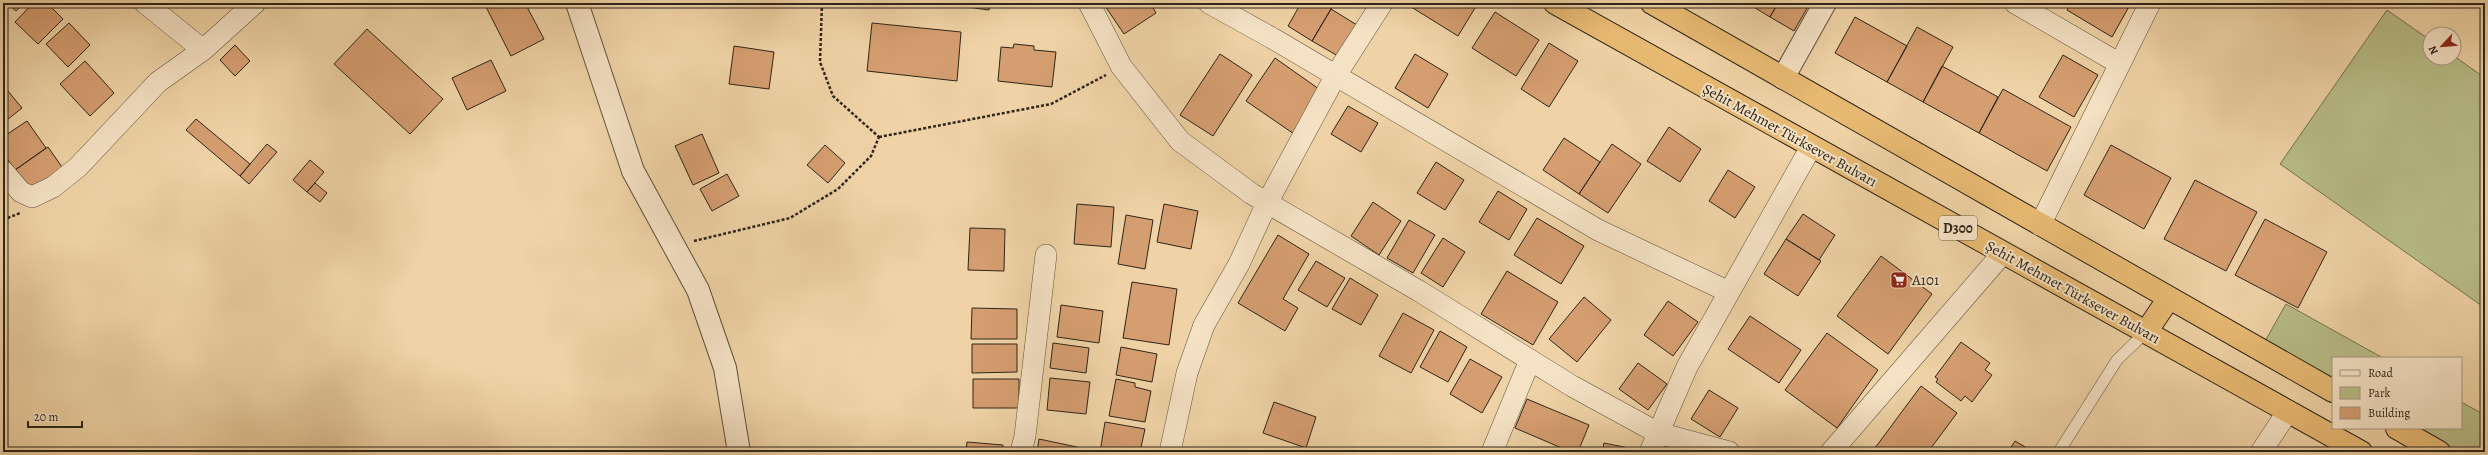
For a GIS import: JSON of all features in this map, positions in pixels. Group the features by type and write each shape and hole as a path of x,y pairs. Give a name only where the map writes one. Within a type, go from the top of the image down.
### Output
{"highway":[{"name":"Şehit Mehmet Türksever Bulvarı","path":"1555,3 1811,147 2361,452"},
{"path":"1652,3 2332,390"},
{"path":"2146,332 2169,298"},
{"path":"2399,429 2440,452"}],"street":[{"path":"145,3 203,50"},
{"path":"3,171 20,192 32,196 53,187 78,167 158,82 203,50 255,3"},
{"path":"576,3 633,171 698,290 725,368 740,452"},
{"path":"1089,3 1121,66 1180,140 1267,203 1418,291 1572,386 1654,443 1729,452"},
{"path":"1210,3 1336,75 1598,230 1729,292"},
{"path":"1170,452 1196,345 1204,325 1239,264 1267,203 1336,75 1382,3"},
{"path":"1783,78 1825,3"},
{"path":"2015,3 2120,64"},
{"path":"2040,225 2150,3"},
{"path":"1654,443 1687,367 1811,147"},
{"path":"1831,452 2003,253"},
{"path":"1021,452 1025,436 1046,255"},
{"path":"1492,452 1530,360"},
{"path":"2260,452 2288,411"}],"lane":[{"path":"2060,450 2117,360 2146,332"}],"path":[{"path":"822,3 820,62 833,96 879,138"},
{"path":"879,138 1052,104 1121,66"},
{"path":"674,246 790,218 838,189 871,156 879,138"}],"green space":[{"path":"2387,10 2422,34 2422,66 2462,66 2462,62 2485,78 2485,308 2280,164"},
{"path":"2286,304 2381,357 2332,357 2332,380 2264,343"},
{"path":"2462,403 2485,415 2485,452 2460,452 2419,429 2462,429"}],"building":[{"path":"7,3 24,3 16,11"},
{"path":"33,3 47,3 63,19 38,44 15,22"},
{"path":"484,3 525,3 544,39 511,56"},
{"path":"968,3 990,3 989,10 967,7"},
{"path":"1103,3 1150,3 1156,13 1124,34"},
{"path":"1301,3 1334,4 1312,41 1288,26"},
{"path":"1409,3 1478,3 1458,36 1408,5"},
{"path":"1747,3 1778,3 1770,17"},
{"path":"1778,3 1810,3 1794,31 1770,17"},
{"path":"2071,3 2131,3 2112,37 2067,10"},
{"path":"1331,9 1357,25 1338,56 1312,41"},
{"path":"1495,12 1539,40 1516,76 1472,48"},
{"path":"1855,17 1907,46 1887,82 1835,53"},
{"path":"69,23 90,45 68,67 46,44"},
{"path":"872,23 961,32 957,81 867,71"},
{"path":"1917,27 1953,47 1923,102 1887,82"},
{"path":"367,29 443,99 410,134 334,64"},
{"path":"1549,43 1578,61 1549,107 1521,89"},
{"path":"1014,44 1034,46 1034,50 1056,52 1052,87 998,81 1001,47 1013,48"},
{"path":"235,45 250,61 235,76 220,60"},
{"path":"734,46 774,52 769,89 729,84"},
{"path":"1220,54 1252,75 1213,136 1180,115"},
{"path":"1415,54 1448,74 1428,108 1395,88"},
{"path":"2063,55 2098,75 2074,117 2039,97"},
{"path":"1275,58 1326,94 1297,136 1246,101"},
{"path":"491,60 506,91 467,110 452,78"},
{"path":"85,61 114,93 90,116 60,84"},
{"path":"1942,66 1998,97 1979,133 1923,102"},
{"path":"3,85 22,108 3,123"},
{"path":"2003,89 2071,127 2047,171 1979,133"},
{"path":"1348,106 1378,123 1361,152 1331,134"},
{"path":"196,119 250,164 240,176 186,130"},
{"path":"27,121 46,148 15,170 3,153 3,137"},
{"path":"1669,127 1701,149 1680,182 1647,161"},
{"path":"702,134 719,173 693,185 675,146"},
{"path":"1564,138 1600,162 1579,194 1543,170"},
{"path":"267,144 277,152 249,184 240,176"},
{"path":"1612,144 1641,164 1608,213 1579,194"},
{"path":"825,145 845,163 828,183 807,165"},
{"path":"2111,145 2171,178 2144,229 2084,195"},
{"path":"48,147 64,170 31,193 15,170"},
{"path":"310,160 324,172 307,192 293,180"},
{"path":"1436,162 1464,180 1445,210 1417,193"},
{"path":"1728,170 1755,187 1735,218 1709,201"},
{"path":"727,174 739,196 712,211 700,189"},
{"path":"2195,180 2257,212 2226,271 2164,239"},
{"path":"315,183 327,193 320,202 307,192"},
{"path":"1498,191 1527,209 1509,240 1479,222"},
{"path":"1373,202 1401,221 1379,255 1351,236"},
{"path":"1077,204 1114,207 1111,247 1074,244"},
{"path":"1164,204 1198,211 1191,249 1157,242"},
{"path":"1803,214 1835,235 1819,260 1786,239"},
{"path":"1126,215 1153,220 1145,269 1118,264"},
{"path":"1537,218 1584,246 1561,284 1514,255"},
{"path":"2265,219 2327,252 2298,308 2235,275"},
{"path":"1409,220 1435,235 1413,273 1387,258"},
{"path":"970,228 1005,229 1004,271 968,270"},
{"path":"1278,235 1309,254 1283,299 1298,308 1285,331 1238,303"},
{"path":"1443,238 1465,252 1443,287 1421,273"},
{"path":"1786,239 1821,261 1798,296 1764,274"},
{"path":"1881,256 1932,294 1888,354 1837,316"},
{"path":"1316,261 1345,278 1327,307 1298,290"},
{"path":"1507,271 1558,302 1533,345 1481,314"},
{"path":"1350,278 1378,295 1361,325 1332,309"},
{"path":"1132,282 1177,289 1169,345 1123,338"},
{"path":"1584,297 1611,320 1577,362 1549,339"},
{"path":"1668,301 1698,322 1673,356 1644,335"},
{"path":"1061,305 1103,311 1099,343 1057,337"},
{"path":"972,308 1017,309 1017,339 971,339"},
{"path":"1403,313 1434,330 1411,373 1379,356"},
{"path":"1750,316 1801,350 1779,383 1728,349"},
{"path":"1440,331 1467,347 1448,382 1420,367"},
{"path":"1827,333 1878,370 1837,428 1785,390"},
{"path":"1961,342 1990,363 1985,370 1992,375 1972,402 1965,396 1961,401 1936,382 1938,379 1935,377"},
{"path":"1053,343 1089,348 1086,373 1050,368"},
{"path":"972,344 1017,344 1017,372 972,373"},
{"path":"1121,347 1157,354 1152,382 1116,375"},
{"path":"1470,359 1502,377 1482,413 1450,394"},
{"path":"1638,363 1667,384 1648,410 1619,389"},
{"path":"1050,378 1090,382 1086,414 1047,410"},
{"path":"973,379 1019,379 1019,408 973,408"},
{"path":"1116,379 1135,383 1135,387 1151,391 1145,422 1109,416"},
{"path":"1921,386 1957,413 1928,452 1872,452"},
{"path":"1709,390 1738,408 1720,437 1691,419"},
{"path":"1527,399 1589,425 1578,452 1571,452 1515,428"},
{"path":"1274,402 1316,417 1306,448 1263,433"},
{"path":"1105,422 1145,429 1140,452 1100,452"},
{"path":"1039,439 1077,447 1076,452 1037,452"},
{"path":"2015,441 2034,452 2008,452"},
{"path":"967,442 1003,445 1002,452 966,452"},
{"path":"1604,443 1639,450 1639,452 1602,452"}],"place":[{"name":"A101","path":"1899,280"}]}
